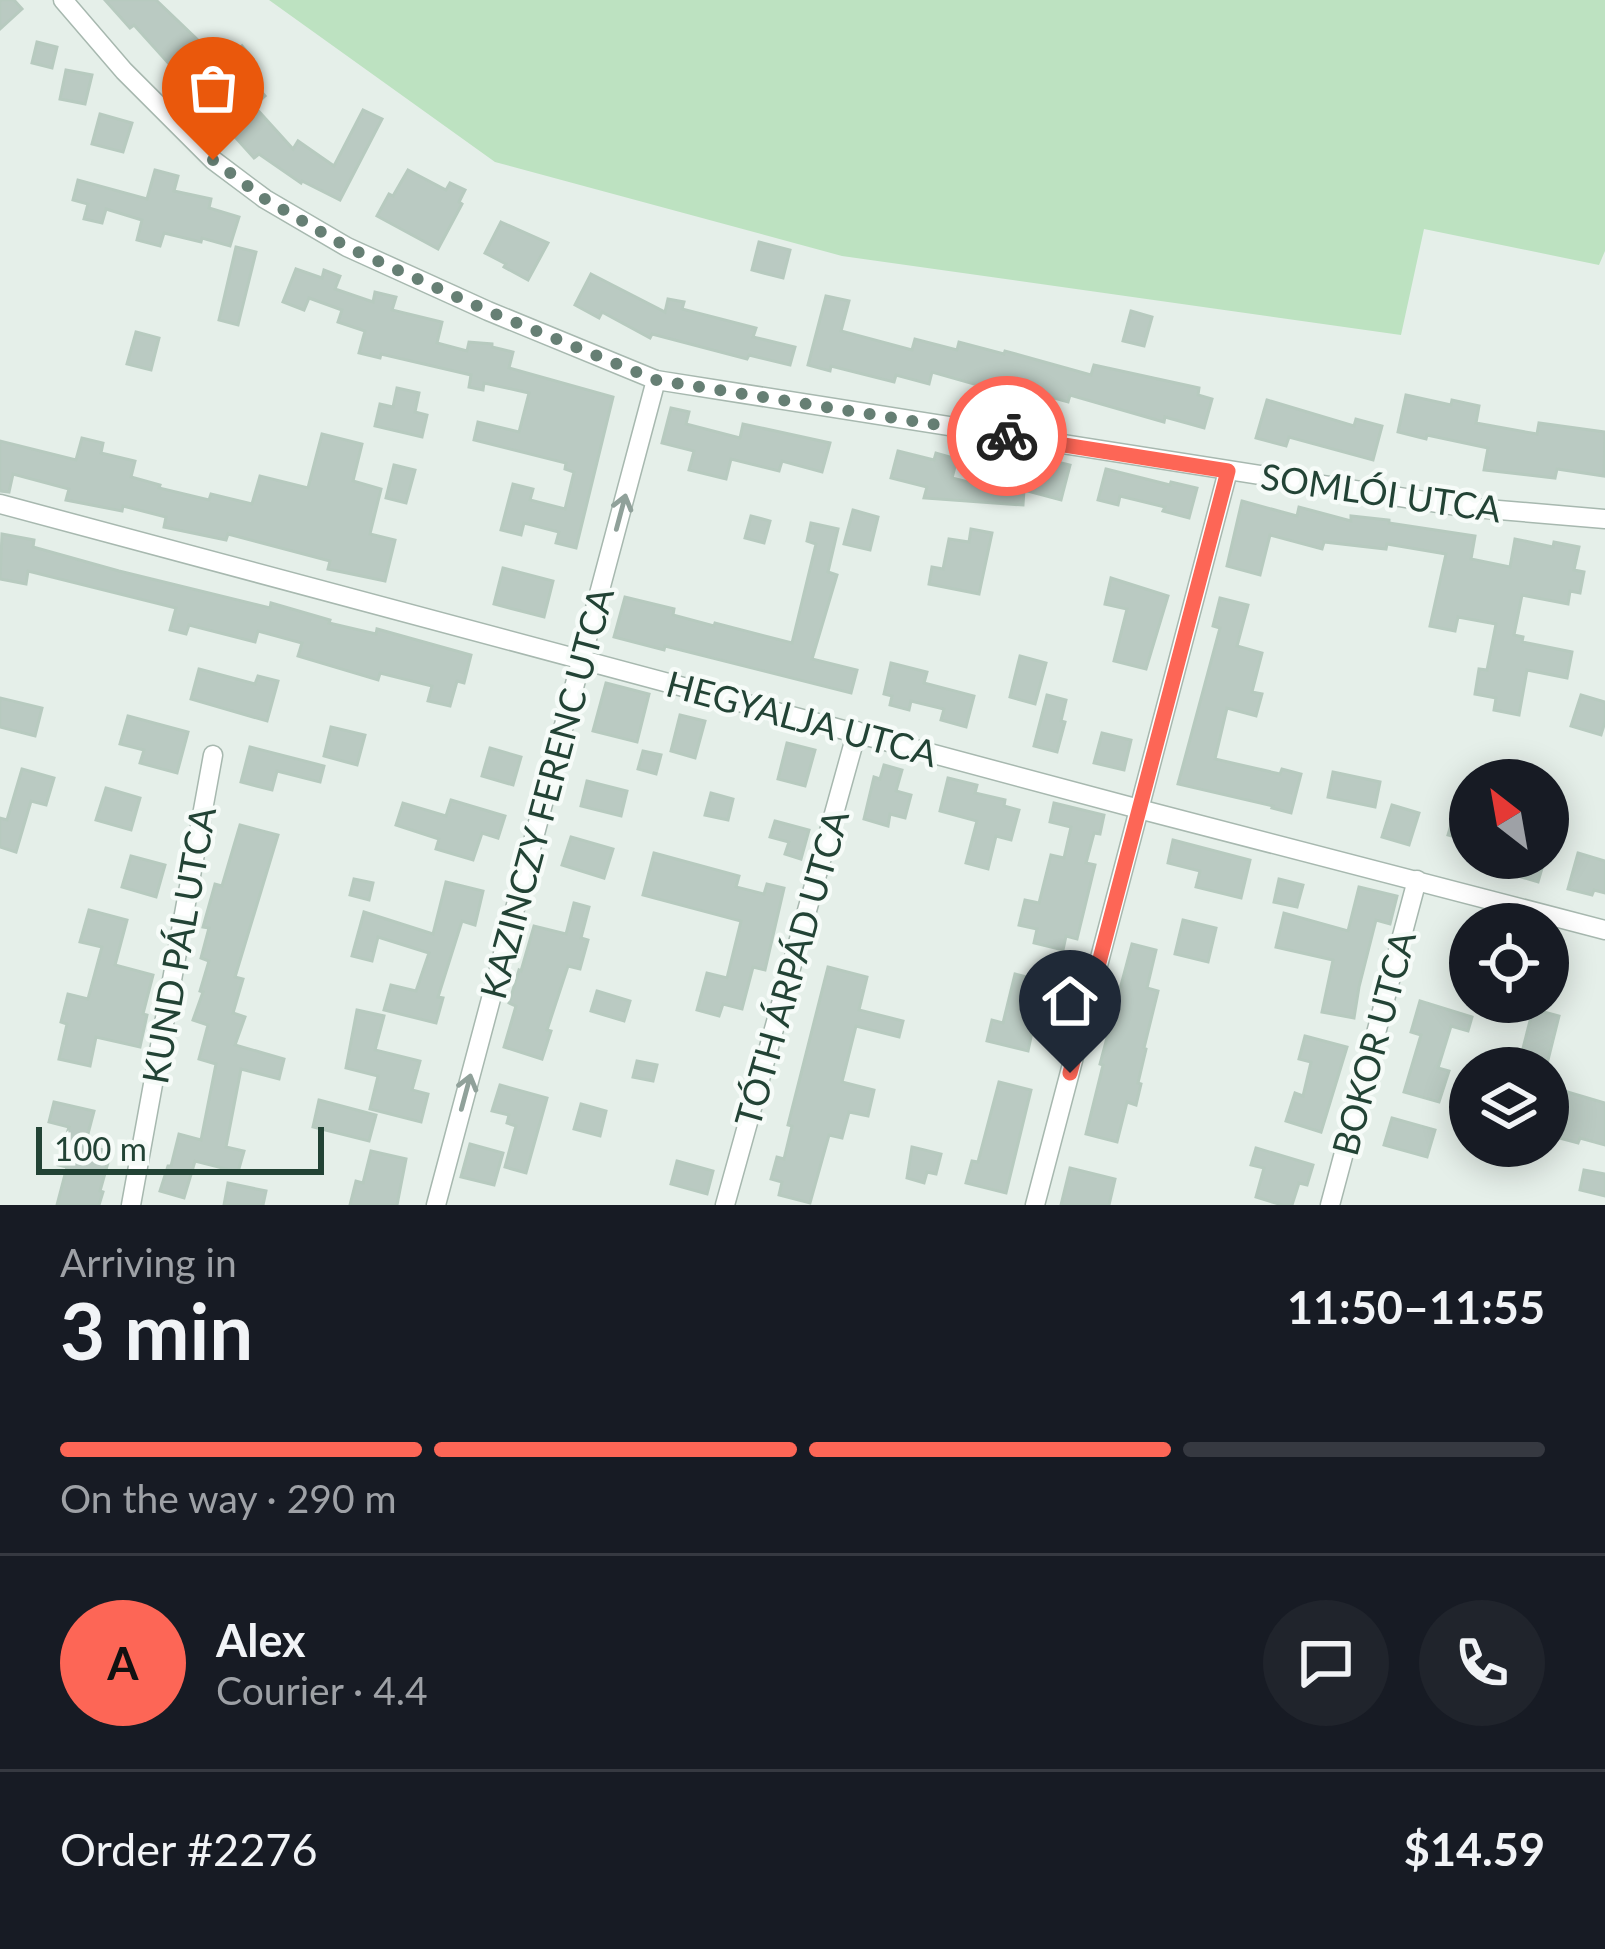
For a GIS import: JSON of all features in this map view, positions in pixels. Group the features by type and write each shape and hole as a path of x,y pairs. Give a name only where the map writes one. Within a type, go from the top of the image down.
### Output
{"street":[{"name":"SOMLÓI UTCA","path":"63,0 124,71 213,160 265,199 347,247 656,380 1463,507 1605,519"},
{"name":"KAZINCZY FERENC UTCA","path":"436,1205 656,380"},
{"path":"1035,1205 1228,471"},
{"name":"HEGYALJA UTCA","path":"0,504 1605,930"},
{"name":"TÓTH ÁRPÁD UTCA","path":"725,1205 856,731"},
{"name":"KUND PÁL UTCA","path":"131,1205 213,755"},
{"name":"BOKOR UTCA","path":"1330,1205 1417,880"}],"green space":[{"path":"269,0 1605,0 1605,251 1599,265 1424,229 1401,335 842,256 495,162"}],"building":[{"path":"0,0 14,0 22,9 0,29"},
{"path":"105,0 156,0 223,64 242,46 253,59 241,69 265,96 254,106 293,149 298,141 334,166 363,110 382,119 340,200 301,183 259,154 254,158 134,25 130,28"},
{"path":"37,42 57,47 52,68 32,63"},
{"path":"66,70 92,75 85,104 60,99"},
{"path":"100,114 132,123 123,152 92,144"},
{"path":"155,170 178,176 174,191 211,199 209,208 239,217 230,246 164,233 160,246 137,240 142,220 106,209 102,223 84,219 88,204 73,200 78,180 147,199"},
{"path":"408,170 446,190 450,183 465,190 438,249 377,216"},
{"path":"501,222 548,243 528,280 485,253"},
{"path":"759,242 790,250 783,278 752,270"},
{"path":"236,247 256,252 238,325 219,320"},
{"path":"296,269 322,278 324,270 340,276 335,289 373,302 375,292 396,297 392,310 442,322 437,343 467,351 469,342 492,344 513,352 509,368 613,397 576,548 556,543 559,532 524,523 521,535 501,530 513,484 533,489 530,500 565,509 574,472 565,469 566,463 474,440 478,422 519,432 529,393 484,383 483,390 469,387 471,375 359,353 365,331 338,322 342,310 309,298 304,310 283,302"},
{"path":"591,274 665,312 668,299 684,302 682,309 756,328 753,337 795,347 790,365 652,334 650,338 602,312 599,318 575,305"},
{"path":"826,296 849,301 841,331 912,350 915,339 957,350 959,342 1091,375 1094,365 1199,388 1198,395 1212,399 1204,428 1165,417 1164,422 1070,395 1068,402 1029,391 1027,399 932,372 929,384 896,375 894,382 808,365"},
{"path":"1131,311 1152,317 1144,346 1123,341"},
{"path":"136,332 159,338 151,370 127,364"},
{"path":"397,388 419,393 415,412 427,415 422,437 375,426 380,404 393,407"},
{"path":"1406,395 1479,406 1476,423 1537,434 1539,423 1605,432 1604,476 1557,469 1555,478 1484,470 1488,448 1398,432"},
{"path":"1267,400 1354,426 1356,419 1382,426 1373,460 1289,437 1286,446 1256,438"},
{"path":"671,408 689,412 686,424 740,438 743,424 830,443 822,472 782,461 779,471 731,459 726,479 689,470 694,451 662,443"},
{"path":"322,434 362,444 353,481 381,489 370,534 395,540 385,581 328,569 330,561 228,534 226,540 164,527 166,517 123,506 122,511 66,500 69,489 13,474 9,492 0,491 0,441 76,460 82,438 103,443 101,453 135,461 131,477 159,488 252,504 260,476 308,488"},
{"path":"898,451 934,460 936,453 957,459 952,478 984,486 990,482 992,456 1070,465 1061,500 1024,490 1023,505 924,498 927,487 891,478"},
{"path":"394,465 415,470 406,503 386,498"},
{"path":"1106,469 1197,488 1189,518 1120,496 1118,505 1098,500"},
{"path":"1242,501 1297,516 1299,507 1351,521 1351,516 1389,520 1475,536 1471,559 1510,567 1515,539 1579,547 1574,570 1584,572 1580,593 1570,591 1568,604 1522,595 1514,635 1523,637 1522,642 1572,652 1567,678 1527,670 1519,715 1494,710 1496,698 1475,694 1479,669 1487,670 1496,624 1458,617 1455,631 1430,626 1446,554 1387,544 1386,549 1324,542 1322,549 1270,535 1260,575 1227,566"},
{"path":"853,510 878,517 870,550 844,544"},
{"path":"751,516 770,521 764,543 745,538"},
{"path":"811,523 838,529 828,572 837,575 812,659 857,670 851,693 614,637 625,597 674,609 673,615 792,643 816,544 807,541"},
{"path":"971,529 992,533 979,594 929,584 932,567 943,569 949,539 969,542"},
{"path":"2,534 34,540 33,547 119,571 270,608 271,603 329,623 376,634 377,629 471,655 464,683 457,681 450,706 428,701 432,686 380,673 378,680 298,656 302,643 258,631 255,642 189,625 186,634 170,630 176,608 28,571 26,584 0,579"},
{"path":"503,568 553,581 544,617 494,604"},
{"path":"1111,578 1168,596 1146,669 1114,661 1127,609 1105,604"},
{"path":"1220,598 1248,605 1237,646 1262,653 1252,692 1262,694 1256,716 1227,708 1215,759 1280,774 1282,769 1301,774 1291,813 1178,784 1220,628 1213,626"},
{"path":"1020,656 1046,663 1035,704 1010,697"},
{"path":"891,663 927,672 924,683 974,696 966,727 941,720 944,709 911,701 909,710 890,705 892,696 884,694"},
{"path":"199,669 255,684 258,676 278,681 267,721 191,699"},
{"path":"606,683 649,694 637,742 593,731"},
{"path":"1047,695 1066,700 1057,752 1034,746"},
{"path":"1581,695 1605,702 1601,735 1571,726"},
{"path":"0,698 42,708 35,736 0,727"},
{"path":"680,715 705,721 695,758 671,751"},
{"path":"128,716 188,732 177,773 140,763 144,750 120,744"},
{"path":"331,727 365,735 357,765 324,756"},
{"path":"1102,733 1131,740 1124,770 1094,763"},
{"path":"787,743 815,750 805,786 778,779"},
{"path":"250,747 324,766 320,782 277,771 272,790 241,782"},
{"path":"490,748 521,757 513,785 482,776"},
{"path":"643,751 661,755 656,774 638,769"},
{"path":"884,765 902,770 896,791 911,795 905,818 890,814 888,826 864,819 874,777 880,779"},
{"path":"22,769 54,778 46,805 31,801 16,852 0,847 0,818 7,820"},
{"path":"1333,772 1380,782 1375,807 1328,797"},
{"path":"948,778 977,785 975,793 1005,800 1004,806 1019,810 1011,840 996,836 988,869 966,863 977,821 940,811"},
{"path":"587,781 627,791 621,816 581,806"},
{"path":"106,788 140,798 131,830 96,820"},
{"path":"711,793 733,799 728,820 705,815"},
{"path":"451,800 505,816 498,838 482,833 473,860 436,849 439,839 396,825 403,803 446,816"},
{"path":"1054,803 1104,815 1086,863 1095,865 1077,939 1066,936 1063,950 1034,943 1037,929 1019,925 1025,900 1039,903 1051,855 1064,858 1071,827 1050,822"},
{"path":"1392,805 1419,813 1409,845 1382,837"},
{"path":"775,821 809,830 801,859 785,854 789,842 770,837"},
{"path":"240,825 278,835 235,977 243,979 233,1013 245,1017 235,1045 284,1059 279,1079 241,1069 226,1147 244,1151 238,1172 195,1161 184,1198 160,1191 179,1134 201,1140 216,1064 199,1059 208,1025 193,1020 209,961 201,958 209,928 203,927 215,884 222,886"},
{"path":"571,837 613,849 604,878 562,865"},
{"path":"1173,840 1250,860 1241,898 1196,887 1200,871 1168,863"},
{"path":"654,853 739,876 736,887 764,894 767,884 784,888 765,970 753,967 742,1009 723,1004 719,1016 697,1010 707,973 727,978 741,921 643,895"},
{"path":"1578,853 1605,861 1605,893 1568,889"},
{"path":"131,856 165,865 156,897 122,887"},
{"path":"354,879 373,883 369,900 350,895"},
{"path":"1279,879 1303,885 1297,907 1274,902"},
{"path":"446,882 483,891 475,925 462,921 438,997 443,998 436,1023 384,1010 391,985 416,991 429,953 378,937 372,961 352,956 364,912 433,934"},
{"path":"1359,887 1397,896 1390,924 1376,920 1354,1018 1322,1012 1333,960 1276,947 1284,913 1348,931"},
{"path":"574,903 589,907 581,938 588,940 580,969 568,966 542,1059 504,1047 516,1006 509,1003 534,926 566,934"},
{"path":"89,910 127,920 115,965 153,975 140,1047 96,1037 90,1066 59,1059 68,994 88,999 102,947 80,942"},
{"path":"1183,920 1216,928 1208,962 1175,954"},
{"path":"1132,944 1156,950 1147,988 1158,991 1136,1105 1127,1102 1117,1142 1086,1134"},
{"path":"828,967 867,977 859,1010 903,1021 899,1037 856,1026 842,1082 874,1090 868,1116 849,1112 842,1138 829,1135 810,1203 779,1195 782,1182 771,1179 777,1157 784,1159 792,1126 788,1125"},
{"path":"1015,974 1043,981 1028,1051 987,1041 992,1020 1003,1023"},
{"path":"597,991 630,1001 624,1021 591,1011"},
{"path":"1420,1001 1449,1010 1449,1023 1470,1023 1468,1031 1451,1026 1438,1068 1449,1071 1439,1102 1404,1092 1421,1035 1411,1032"},
{"path":"357,1010 384,1016 375,1050 420,1061 412,1090 428,1094 421,1122 370,1109 378,1076 346,1068"},
{"path":"1529,1023 1557,1023 1551,1047 1523,1047"},
{"path":"1305,1036 1347,1047 1321,1132 1286,1121 1295,1093 1303,1096 1311,1062 1299,1059"},
{"path":"637,1061 657,1065 653,1081 633,1077"},
{"path":"999,1082 1031,1090 1006,1193 966,1183 972,1161 978,1162"},
{"path":"500,1085 547,1098 526,1173 505,1167 516,1126 507,1123 509,1115 492,1111"},
{"path":"1569,1092 1605,1103 1605,1145 1580,1138 1578,1143 1569,1141"},
{"path":"319,1100 376,1115 369,1141 313,1127"},
{"path":"54,1102 94,1111 85,1145 111,1152 99,1205 57,1205 67,1167 58,1165 69,1127 49,1122"},
{"path":"581,1104 606,1111 600,1136 574,1129"},
{"path":"1392,1118 1435,1130 1427,1157 1384,1145"},
{"path":"470,1144 503,1153 494,1185 461,1177"},
{"path":"912,1147 941,1154 936,1174 927,1172 924,1183 907,1178"},
{"path":"1256,1148 1313,1165 1307,1185 1299,1183 1292,1205 1256,1197 1264,1168 1251,1165"},
{"path":"371,1151 406,1159 397,1205 350,1205 356,1181 363,1183"},
{"path":"677,1161 713,1171 707,1194 671,1184"},
{"path":"1070,1168 1115,1179 1109,1205 1061,1205"},
{"path":"1584,1170 1605,1174 1605,1196 1580,1190"},
{"path":"228,1183 266,1191 263,1205 224,1205"}],"way so far":[{"path":"213,160 265,199 347,247 656,380 1007,436"}],"route":[{"path":"1007,436 1228,471 1070,1073"}]}
